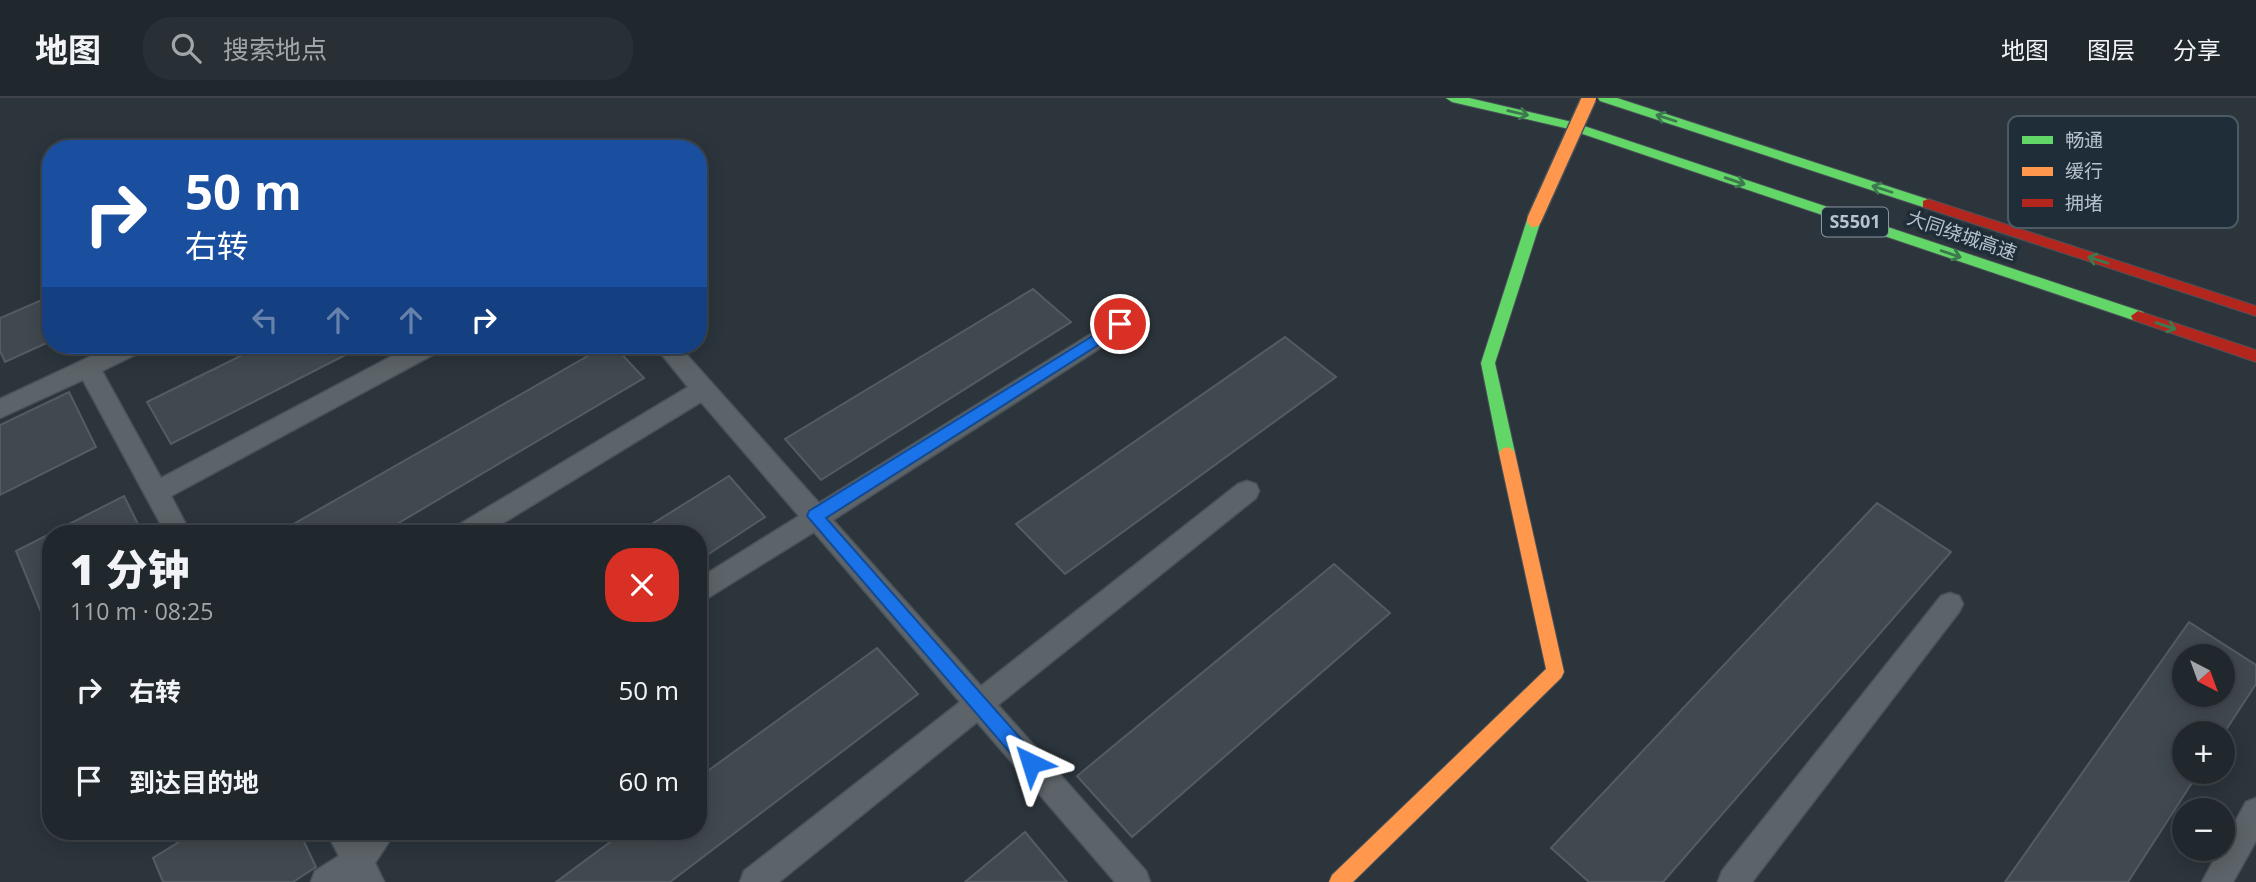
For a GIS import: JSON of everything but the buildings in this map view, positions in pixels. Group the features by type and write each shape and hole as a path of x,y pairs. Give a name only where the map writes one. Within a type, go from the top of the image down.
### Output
{"main road":[{"name":"大同绕城高速","path":"1451,98 1568,125 2256,356"},
{"path":"1339,882 1555,672 1488,363 1534,220 1589,98"},
{"name":"大同绕城高速","path":"1604,98 2256,311"}],"lane":[{"path":"707,587 1120,324"},
{"path":"0,409 116,354"},
{"path":"156,492 415,354"},
{"path":"673,354 1135,882"},
{"path":"88,367 174,525"},
{"path":"479,525 704,389"},
{"path":"755,882 1247,491"},
{"path":"1733,882 1950,604"},
{"path":"2217,882 2256,813"},
{"path":"346,840 363,872"},
{"path":"363,872 377,840"},
{"path":"326,882 363,872"}],"traffic: fast":[{"path":"1452,98 1568,125 2138,316"},
{"path":"1604,98 1928,204"},
{"path":"1507,453 1488,363 1534,220"}],"traffic: slow":[{"path":"1534,220 1589,98"},
{"path":"1339,882 1555,672 1507,453"}],"traffic: jam":[{"path":"1928,204 2256,311"},
{"path":"2138,316 2256,356"}],"route":[{"path":"1031,763 815,516 1120,324"}]}
